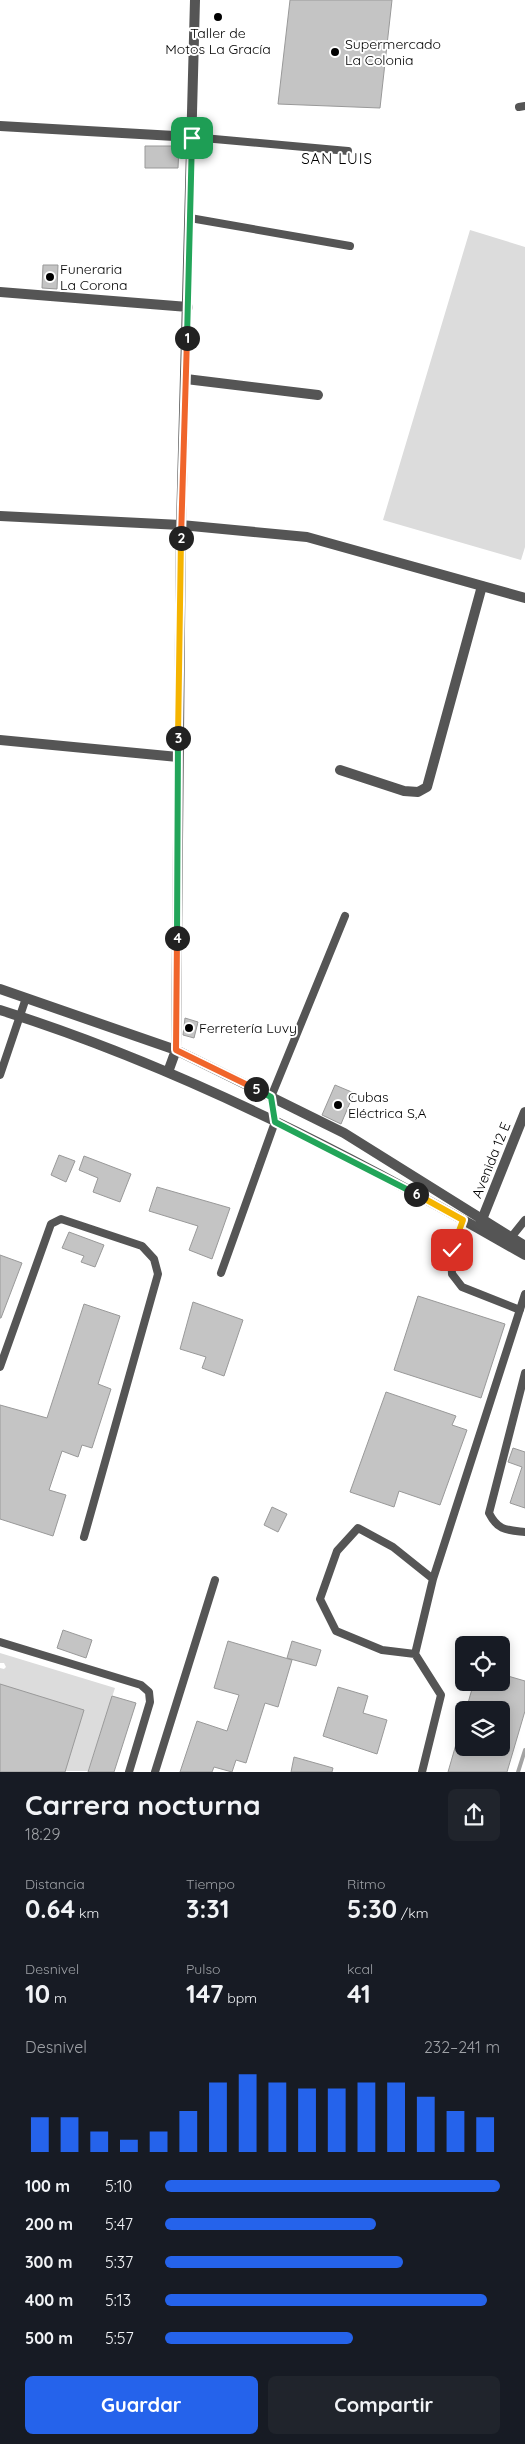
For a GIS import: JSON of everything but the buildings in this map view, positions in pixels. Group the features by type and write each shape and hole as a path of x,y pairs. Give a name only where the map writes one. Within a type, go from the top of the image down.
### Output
{"street":[{"path":"168,1072 176,1050 181,524 195,0"},
{"path":"0,126 192,138"},
{"path":"0,292 188,307"},
{"path":"186,379 318,395"},
{"path":"0,516 181,524 307,537 525,598"},
{"path":"340,770 404,791 418,792 427,787 482,586"},
{"path":"0,740 178,757"},
{"path":"0,989 176,1050 344,1133 483,1218 525,1255"},
{"path":"0,1010 168,1072 275,1122 478,1229 525,1246"},
{"name":"Avenida 12 E","path":"478,1229 525,1112"}],"lane":[{"path":"192,138 348,151"},
{"path":"190,218 350,246"},
{"path":"221,1272 275,1122 271,1097 345,916"},
{"path":"0,1075 26,998"},
{"path":"0,1367 51,1224 60,1219 142,1246 154,1259 158,1274 84,1537"},
{"path":"463,1220 451,1256 452,1274 462,1287 520,1310"},
{"path":"509,1241 525,1220"},
{"path":"422,1772 441,1694 415,1654 433,1579 525,1294"},
{"path":"525,1373 489,1513 494,1524 506,1530 525,1532"},
{"path":"415,1654 382,1650 336,1631 320,1599 337,1551 358,1528 393,1547 433,1579"},
{"path":"154,1772 215,1580"},
{"path":"0,1642 141,1685 149,1692 150,1702 129,1772"}],"shaded area":[{"path":"470,230 525,247 525,547 521,560 383,520"},
{"path":"0,1653 115,1688 88,1771 65,1771 0,1684 0,1668 4,1669 6,1667 4,1663 0,1663"}],"waterway":[{"path":"518,1772 525,1750"}],"place":[{"name":"Taller de Motos La Gracía","path":"218,17"},
{"name":"Supermercado La Colonia","path":"335,52"},
{"name":"Funeraria La Corona","path":"50,277"},
{"name":"Ferretería Luvy","path":"189,1028"},
{"name":"Cubas Eléctrica S,A","path":"338,1105"}],"district":[{"name":"SAN LUIS","path":"337,159"}],"route":[{"path":"192,138 181,524 176,1050 271,1097 275,1122 463,1220 452,1250"}]}
